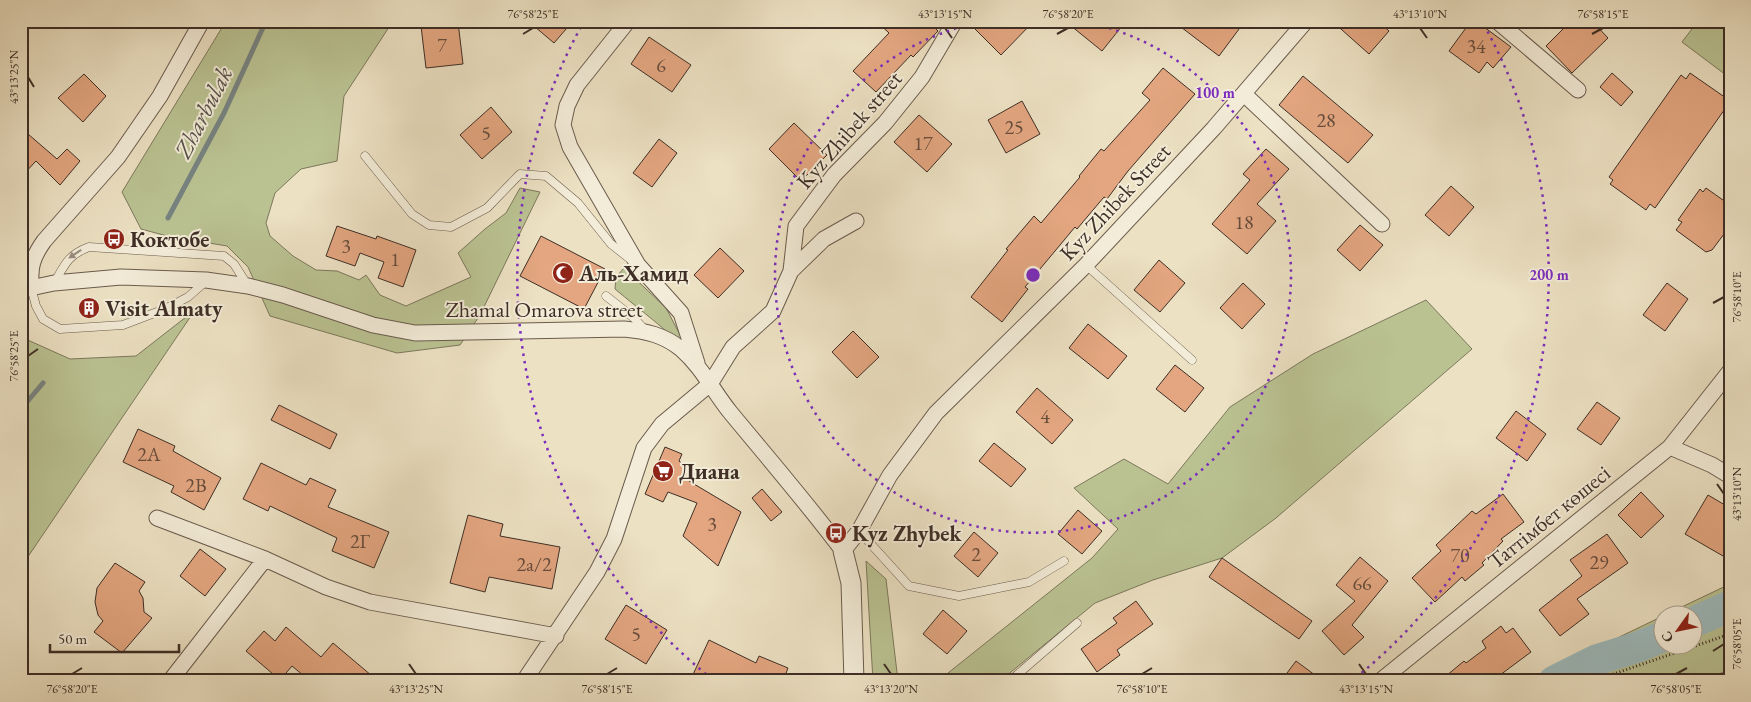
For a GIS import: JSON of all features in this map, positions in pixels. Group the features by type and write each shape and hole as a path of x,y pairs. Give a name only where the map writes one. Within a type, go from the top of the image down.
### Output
{"street":[{"path":"26,289 35,253 118,157 160,96 202,21"},
{"path":"628,21 577,85 567,106 563,125 570,147 638,265 681,313 697,365"},
{"name":"Kyz Zhibek street","path":"524,681 556,636 597,572 614,539 644,448 662,424 710,384 733,347 773,311 791,271 796,226 834,175 884,123 922,77 955,21"},
{"name":"Kyz Zhibek Street","path":"843,551 859,531 890,474 936,413 1086,265 1214,128 1306,21"},
{"path":"1497,21 1578,90"},
{"path":"1244,94 1382,224"},
{"name":"Kyz Zhibek street","path":"791,271 824,239 856,221"},
{"name":"Zhamal Omarova street","path":"26,289 54,283 121,278 206,280 248,286 283,295 373,325 415,333 624,329 646,331 663,337 680,348 697,365 729,410 843,551 851,583 854,681"},
{"name":"Таттімбет көшесі","path":"1380,681 1670,447 1730,371"},
{"path":"1670,447 1712,465 1730,476"},
{"path":"157,518 265,559 326,587 370,602 556,636"},
{"path":"170,681 265,559"}],"lane":[{"path":"365,156 412,214 430,225 451,227 487,208 520,174 546,176 578,203 611,244 638,265"},
{"path":"54,283 66,261 75,252 89,247 224,256 234,264 248,286"},
{"path":"1086,265 1192,360"},
{"path":"26,289 43,319 60,329 123,325 188,297 206,280"},
{"path":"606,296 634,318 646,331"},
{"path":"859,531 909,586 959,596 1028,582 1064,561"},
{"path":"1010,681 1077,623"}],"path":[{"path":"1593,681 1730,634"}],"green space":[{"path":"226,21 393,21 344,96 337,161 301,169 275,193 266,223 270,236 293,256 316,270 337,271 359,280 366,275 380,295 406,306 471,277 458,253 506,213 520,188 540,192 480,315 460,345 397,353 270,316 248,267 227,246 167,236 141,229 122,192"},
{"path":"1698,21 1730,21 1730,78 1682,42"},
{"path":"624,268 666,308 689,352 662,327 615,289 616,277"},
{"path":"1426,300 1472,349 1276,518 1222,558 1153,580 1095,603 1000,681 938,681 1092,558 1118,529 1074,488 1124,459 1168,484 1230,407 1313,354"},
{"path":"195,310 21,567 21,337 70,359 136,356"},
{"path":"866,561 886,579 898,681 873,681"},
{"path":"1730,584 1730,669 1710,678 1679,681 1534,681 1555,668 1654,620 1654,654 1704,654 1704,604 1688,604"}],"building":[{"path":"528,21 573,21 554,43"},
{"path":"876,21 928,21 938,31 913,57 911,55 876,92 853,71 889,33"},
{"path":"967,21 1034,21 1001,55"},
{"path":"1065,21 1126,21 1102,51"},
{"path":"1173,21 1245,21 1219,56"},
{"path":"1332,21 1378,21 1389,31 1369,54"},
{"path":"1471,21 1476,21 1511,47 1493,68 1487,62 1479,73 1449,51"},
{"path":"1571,21 1592,21 1608,38 1572,73 1546,46"},
{"path":"458,22 463,64 426,68 421,26"},
{"path":"649,37 691,65 672,92 631,64"},
{"path":"1163,68 1195,94 1128,171 1107,199 1104,197 1077,229 1075,227 1025,287 1028,289 1002,322 971,297 1008,250 1006,249 1034,216 1041,223 1101,149 1104,151 1150,100 1142,93"},
{"path":"1612,73 1633,92 1621,106 1600,87"},
{"path":"1690,73 1726,98 1723,103 1727,106 1655,208 1650,204 1646,210 1610,184 1613,180 1609,177 1681,75 1686,79"},
{"path":"84,74 106,96 83,122 58,98"},
{"path":"1303,76 1373,135 1348,163 1279,105"},
{"path":"1022,101 1040,134 1006,153 988,120"},
{"path":"491,107 512,132 482,159 460,135"},
{"path":"919,115 952,144 927,172 894,142"},
{"path":"794,123 827,155 801,181 769,149"},
{"path":"28,134 57,159 67,149 80,161 60,185 36,161 21,177 21,140"},
{"path":"659,139 677,153 652,187 633,173"},
{"path":"1266,149 1289,169 1257,204 1276,221 1247,254 1212,224 1250,180 1243,174"},
{"path":"1451,186 1474,207 1449,236 1425,215"},
{"path":"1706,188 1730,205 1730,226 1712,250 1706,252 1676,230 1682,222 1678,220 1700,189 1703,192"},
{"path":"1360,225 1383,245 1360,271 1337,250"},
{"path":"337,226 376,239 377,236 416,250 403,287 378,278 384,262 360,253 355,266 326,256"},
{"name":"Аль-Хамид","path":"541,236 605,269 584,309 520,276"},
{"path":"720,248 744,271 718,298 694,275"},
{"path":"1159,260 1185,283 1160,312 1134,290"},
{"path":"1243,283 1265,304 1242,329 1220,308"},
{"path":"1667,283 1688,299 1665,331 1643,315"},
{"path":"1088,324 1127,356 1108,379 1069,348"},
{"path":"853,331 879,357 857,378 832,352"},
{"path":"1175,365 1204,388 1185,412 1156,389"},
{"path":"1037,388 1073,420 1052,444 1016,412"},
{"path":"1597,402 1620,418 1601,445 1577,429"},
{"path":"279,405 337,434 330,449 271,420"},
{"path":"1516,411 1546,434 1527,461 1496,438"},
{"path":"138,429 175,446 173,451 221,478 204,510 171,492 174,486 123,462"},
{"path":"994,443 1026,469 1011,487 979,461"},
{"path":"665,447 682,454 679,461 694,473 689,481 741,512 718,566 683,536 697,503 668,492 663,502 645,494"},
{"path":"261,463 306,485 310,478 336,490 328,507 389,532 374,568 332,551 337,538 270,506 268,511 243,499"},
{"path":"762,489 782,512 771,521 752,498"},
{"path":"1641,492 1664,516 1641,538 1618,515"},
{"path":"1503,494 1524,522 1501,539 1503,541 1482,563 1484,565 1465,581 1462,577 1435,602 1412,578 1441,551 1436,545 1472,511 1476,514"},
{"path":"1708,495 1730,508 1730,545 1723,556 1685,534"},
{"path":"1078,510 1102,531 1082,554 1058,534"},
{"path":"468,515 503,524 500,536 560,547 552,589 489,577 485,592 450,583"},
{"path":"974,532 998,553 978,577 954,556"},
{"path":"1607,534 1628,563 1577,599 1589,614 1560,636 1539,610 1582,576 1570,560"},
{"path":"200,549 226,569 205,596 180,576"},
{"path":"1360,557 1388,581 1352,625 1364,637 1344,655 1322,631 1355,601 1336,585"},
{"path":"1222,558 1312,621 1299,639 1209,577"},
{"path":"115,563 145,582 139,591 143,598 144,612 152,618 122,653 94,632 103,621 98,615 95,602 97,588"},
{"path":"1136,601 1153,624 1117,650 1120,655 1097,672 1081,649 1117,623 1113,618"},
{"path":"626,605 667,630 646,664 605,639"},
{"path":"943,610 967,631 947,654 923,634"},
{"path":"1501,626 1506,633 1513,628 1531,652 1492,681 1440,681 1464,661 1466,663 1486,648 1482,641"},
{"path":"286,627 321,657 333,643 378,681 310,681 292,666 280,680 246,651 264,631 275,641"},
{"path":"709,640 756,663 759,656 788,668 783,681 690,681"},
{"path":"1296,661 1323,681 1281,681"}],"waterway":[{"name":"Zharbulak","path":"168,218 224,113 266,21"},
{"name":"Zharbulak","path":"21,409 43,383"},
{"path":"1704,618 1730,606"},
{"path":"1554,681 1596,660 1654,640"}],"place":[{"name":"Коктобе","path":"114,239"},
{"name":"Аль-Хамид","path":"563,273"},
{"name":"Visit Almaty","path":"89,308"},
{"name":"Диана","path":"663,471"},
{"name":"Kyz Zhybek","path":"836,533"}]}
